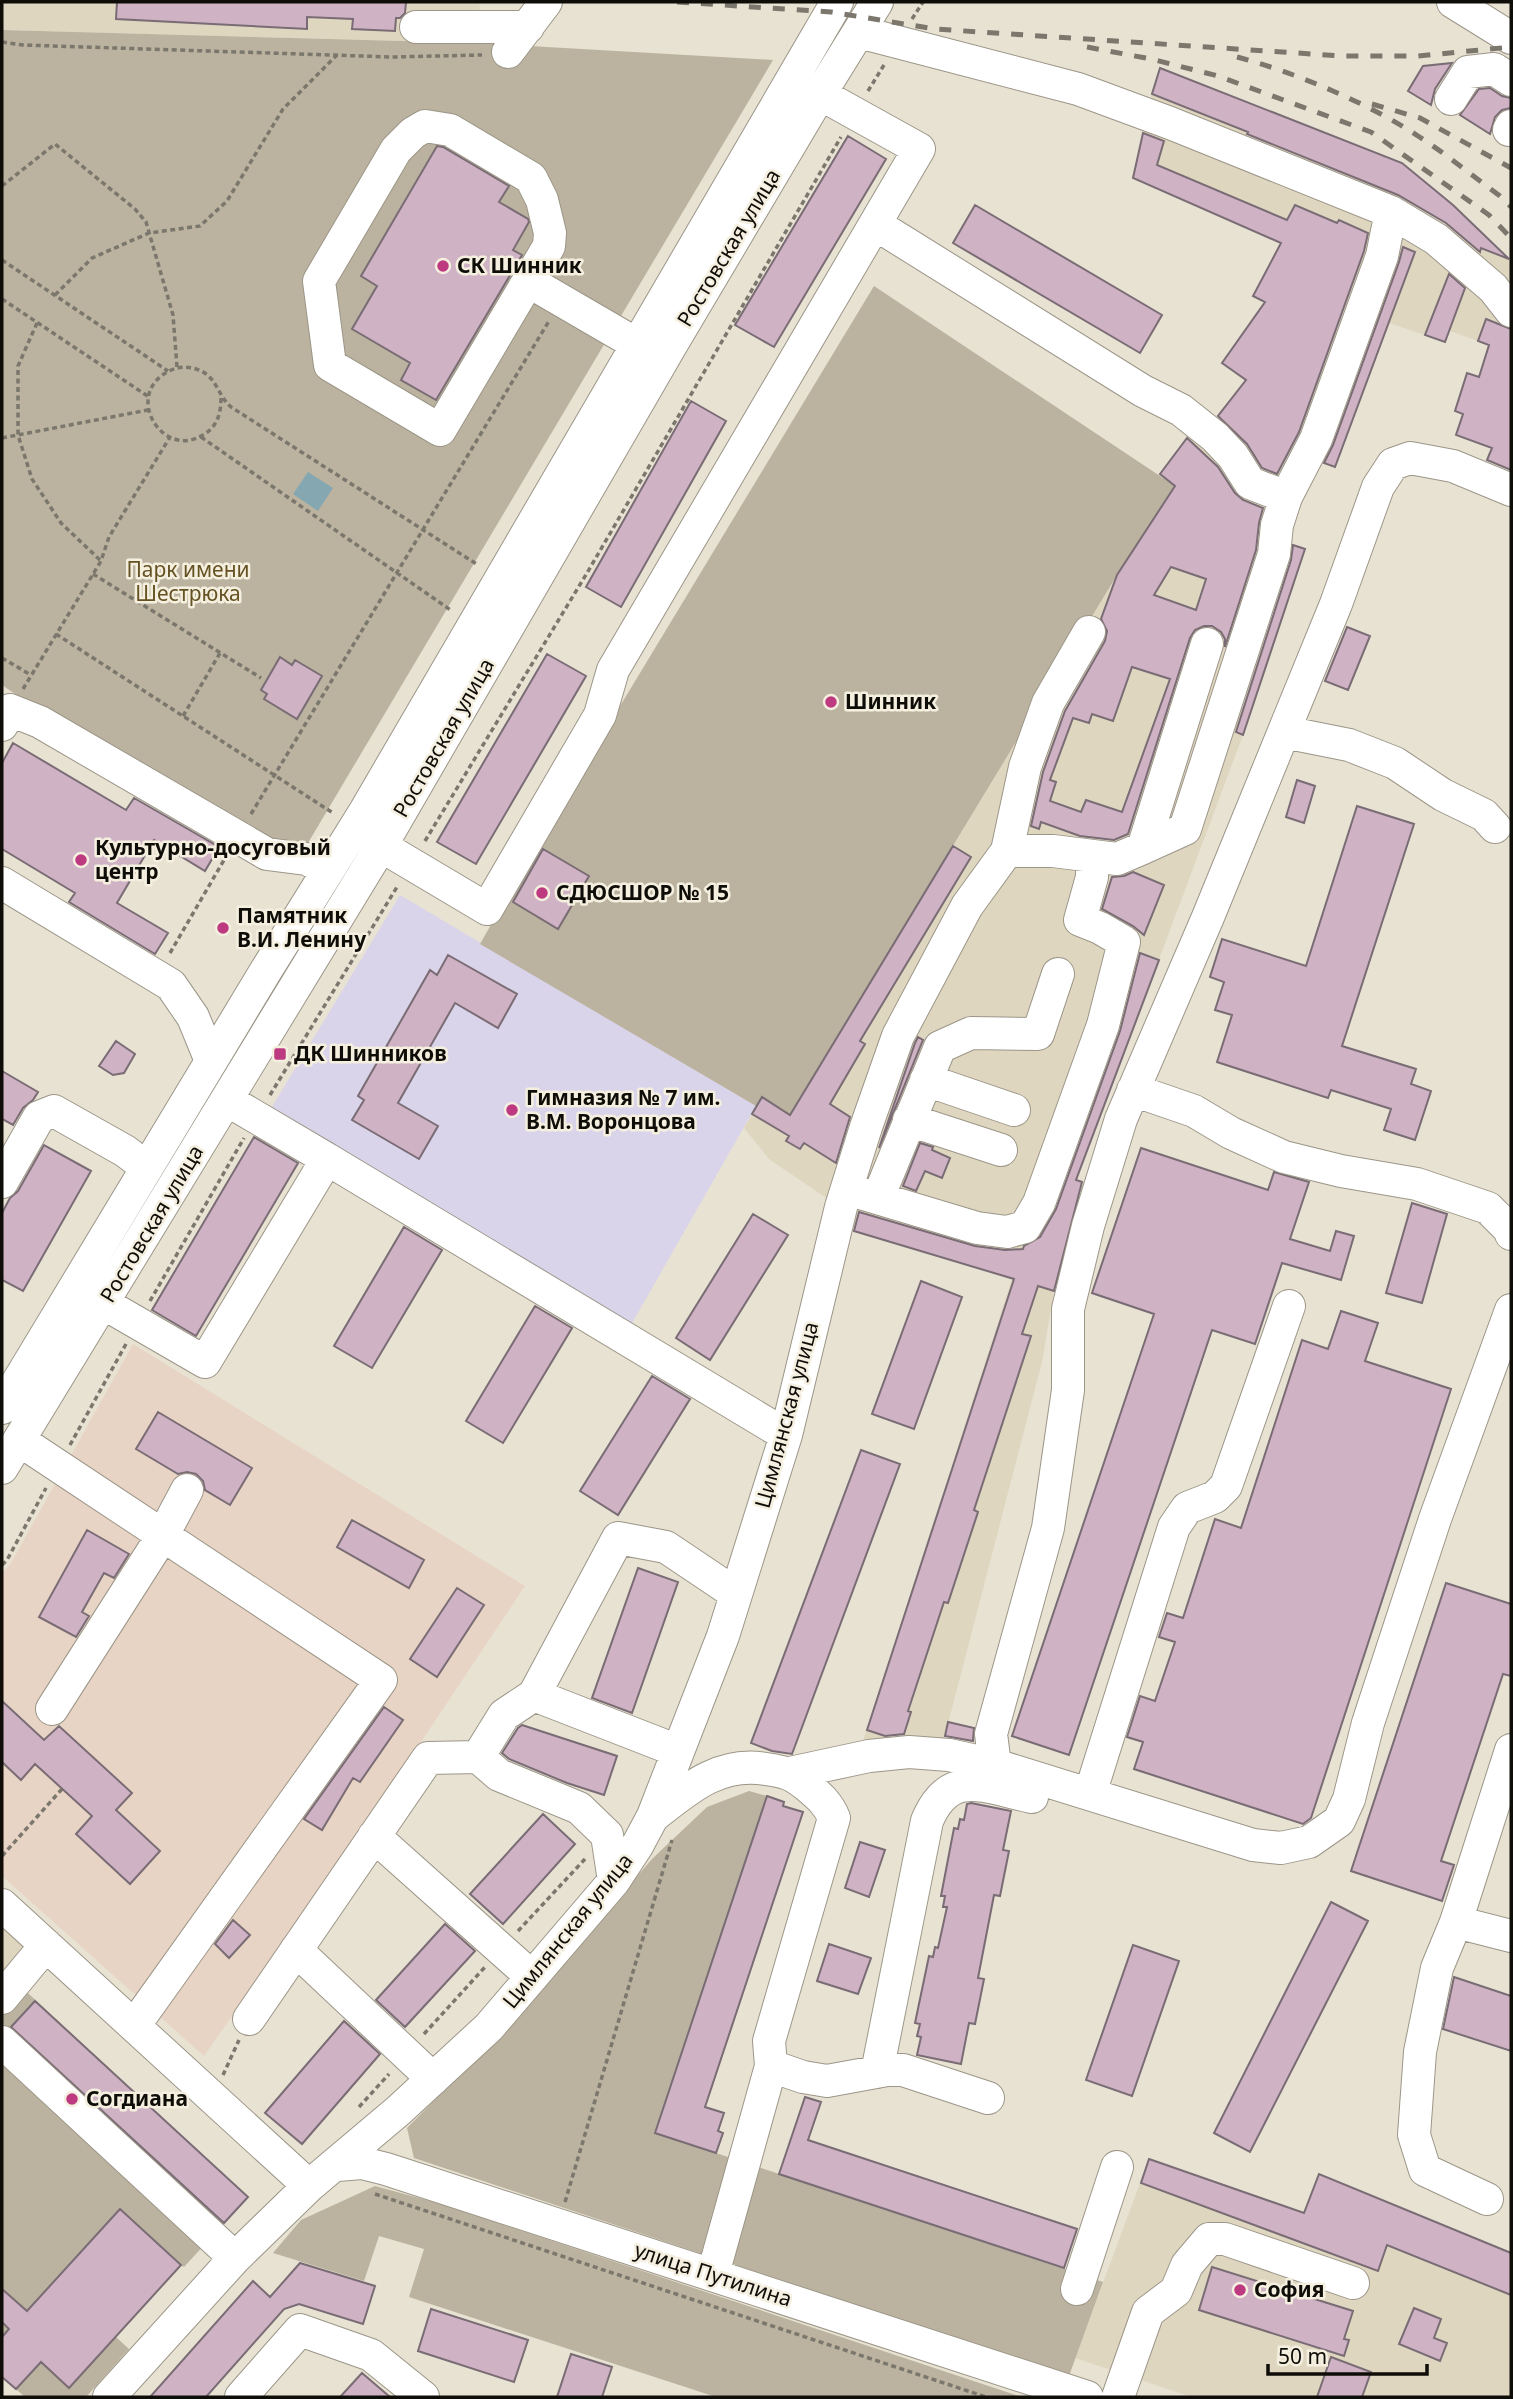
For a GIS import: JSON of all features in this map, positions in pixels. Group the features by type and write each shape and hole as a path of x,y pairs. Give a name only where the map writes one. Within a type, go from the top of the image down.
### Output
{"street":[{"path":"508,52 546,2"},
{"name":"Ростовская улица","path":"2,1408 146,1167 330,869 837,2"},
{"name":"Ростовская улица","path":"2,1468 381,846 820,94 877,2"},
{"path":"1452,2 1511,38"},
{"path":"416,27 528,27"},
{"path":"859,32 1079,89 1170,122 1391,212 1436,239 1493,288 1511,311"},
{"path":"1451,99 1468,72 1494,69 1511,80"},
{"path":"381,846 487,909 600,715 613,670 919,149 820,94"},
{"path":"425,126 450,130 531,178 542,200 550,233 549,246 528,281 440,430 330,365 319,281 396,150 412,133 425,126"},
{"path":"1089,632 1048,703 1025,767 1007,851 1054,851 1117,859 1185,829 1273,554 1277,525 1286,497 1321,426 1382,256 1391,212"},
{"path":"875,224 1143,391 1181,410 1215,437 1233,456 1250,483 1286,497"},
{"path":"528,281 638,345"},
{"path":"995,1765 991,1734 1048,1528 1068,1390 1068,1309 1088,1226 1121,1119 1336,604 1378,486 1393,464 1410,458 1453,466 1511,490"},
{"path":"1143,848 1208,644"},
{"path":"5,714 40,722 267,854 306,859 330,869"},
{"path":"1284,732 1349,746 1395,763 1443,795 1483,815 1494,827"},
{"name":"Цимлянская улица","path":"109,2397 235,2258 309,2186 350,2164 433,2079 489,2027 614,1881 637,1846 653,1816 723,1636 786,1435 830,1248 847,1189 898,1035 967,906 1007,851"},
{"path":"847,1189 977,1228 1007,1232 1025,1227 1039,1203 1103,1025 1124,942 1080,920 1092,877 1092,856"},
{"path":"2,883 171,985 193,1017 211,1061"},
{"path":"878,1198 940,1047 971,1033 1038,1034 1058,974"},
{"path":"905,1022 951,1042"},
{"path":"926,1080 1014,1110"},
{"path":"1133,1090 1194,1111 1231,1133 1284,1157 1340,1171 1417,1184 1488,1208 1511,1234"},
{"path":"227,1100 786,1435"},
{"path":"2,1182 39,1117 54,1111 125,1151 146,1167"},
{"path":"909,1121 1001,1150"},
{"path":"103,1303 205,1362 327,1159"},
{"path":"1090,1794 1174,1527 1187,1508 1215,1497 1226,1486 1289,1306"},
{"path":"653,1816 687,1790 720,1772 747,1765 790,1773 869,1756 909,1752 949,1755 995,1765 1253,1845 1281,1848 1310,1842 1339,1821 1349,1799 1368,1723 1435,1519 1511,1310"},
{"path":"19,1440 381,1680 134,2026"},
{"path":"52,1709 163,1535 187,1490"},
{"path":"478,1757 504,1715 534,1695 618,1538 666,1548 736,1594"},
{"path":"534,1695 678,1751"},
{"path":"1488,2199 1425,2170 1414,2135 1420,2052 1437,1968 1456,1922 1511,1750"},
{"path":"249,2019 428,1758 478,1757 499,1775 579,1808 607,1835 614,1881"},
{"path":"713,2274 771,2066 769,2041 834,1818 830,1807 822,1798 790,1773"},
{"path":"877,2072 927,1821 933,1805 942,1794 953,1787 967,1784 1032,1797"},
{"path":"374,1836 532,1976"},
{"path":"2,1905 309,2186"},
{"path":"1456,1922 1511,1936"},
{"path":"2,1998 46,1945"},
{"path":"296,1950 433,2079"},
{"path":"2,2042 235,2258"},
{"path":"771,2066 803,2077 827,2081 895,2069 910,2071 988,2098"},
{"name":"улица Путилина","path":"350,2164 386,2169 713,2274 1022,2387 1087,2397"},
{"path":"1077,2289 1118,2167"},
{"path":"1118,2397 1148,2312 1175,2291 1186,2265 1209,2239 1225,2239 1353,2283"},
{"path":"241,2397 300,2330 371,2355 423,2397"}],"path":[{"path":"2,43 337,55 472,57 508,52"},
{"path":"55,295 92,258 149,233 200,226 228,201 283,109 337,55"},
{"path":"2,1565 257,1117 587,573 854,113"},
{"path":"2,186 55,144 135,209 146,222 173,315 177,368"},
{"path":"2,260 169,371"},
{"path":"2,299 149,397"},
{"path":"156,976 274,774 561,300"},
{"path":"37,323 18,366 18,435 32,479 61,523 101,561"},
{"path":"177,368 201,370 211,377 218,387 221,398 220,416 216,424 201,437 183,440 170,437 157,427 148,410 149,397 158,379 177,368"},
{"path":"221,398 481,567"},
{"path":"2,438 148,410"},
{"path":"5,714 101,561 109,537 170,437"},
{"path":"201,437 454,612"},
{"path":"93,574 261,677"},
{"path":"56,634 333,813"},
{"path":"183,716 220,653"},
{"path":"2,658 30,675"},
{"path":"2,1856 62,1789"},
{"path":"353,2113 607,1835"},
{"path":"220,2083 249,2019"},
{"path":"350,2164 375,2196 986,2397"}],"shaded area":[{"path":"2,2 480,2 477,43 2,30"},
{"path":"1160,68 1402,163 1453,205 1511,260 1511,353 1450,331 1445,342 1389,323 1335,467 1317,460 1284,542 1305,549 1243,735 1077,1179 1084,1182 1080,1204 1054,1291 1042,1362 942,1747 859,1753 1012,1279 842,1227 835,1204 769,1159 744,1128 762,1097 791,1114 1117,575 1175,486 1160,474 1189,436 1211,425 1245,381 1222,363 1265,302 1281,243 1133,178"},
{"name":"Гимназия № 7 им. В.М. Воронцова","path":"400,895 756,1106 627,1332 267,1115"},
{"path":"133,1344 525,1586 365,1826 204,2056 2,1876 2,1573 11,1563"},
{"path":"2,1927 29,1950 6,1974 2,1969"},
{"path":"1149,2159 1338,2225 1511,2295 1511,2397 1191,2397 1075,2358"}],"green space":[{"name":"Парк имени Шестрюка","path":"2,30 477,43 773,60 305,848 245,833 2,685"},
{"name":"Шинник","path":"874,286 1175,486 1117,575 790,1115 762,1098 756,1106 480,944 536,845"},
{"path":"749,1791 767,1796 656,2133 1103,2282 1069,2376 414,2158 407,2128 490,2044 653,1858 707,1807"},
{"name":"Согдиана","path":"2,1969 248,2197 116,2337 129,2349 86,2397 25,2397 2,2377"},
{"path":"375,2186 441,2204 1022,2397 716,2397 409,2297 424,2249 379,2236 364,2281 273,2253 301,2220"}],"water":[{"path":"308,472 333,488 318,511 293,494"}],"building":[{"path":"117,2 406,2 405,13 396,18 395,31 352,29 353,19 307,17 307,29 116,19"},
{"path":"1452,63 1435,89 1431,105 1408,91 1423,66"},
{"path":"1160,68 1402,163 1453,205 1509,259 1481,248 1480,252 1446,223 1398,195 1152,94"},
{"path":"1490,88 1511,98 1511,108 1502,110 1495,117 1490,134 1460,115 1479,89"},
{"path":"1143,133 1164,141 1157,165 1287,220 1295,205 1368,233 1364,251 1299,432 1277,474 1262,468 1247,444 1218,416 1246,380 1222,363 1265,302 1253,296 1281,243 1133,178"},
{"path":"848,136 886,159 774,347 735,325"},
{"name":"СК Шинник","path":"437,146 509,186 499,202 529,222 513,250 522,255 436,400 401,380 410,363 352,329 377,286 361,276"},
{"path":"975,205 1162,315 1140,353 953,243"},
{"path":"1403,247 1415,252 1335,467 1324,463 1333,445"},
{"path":"1449,274 1465,288 1445,342 1425,335"},
{"path":"1486,319 1511,329 1511,470 1487,460 1492,448 1456,435 1463,414 1455,411 1467,373 1479,377 1489,345 1478,341"},
{"path":"691,401 726,421 621,607 586,587"},
{"path":"1187,438 1218,467 1235,493 1243,500 1263,508 1256,550 1225,647 1221,632 1212,626 1195,630 1190,638 1128,834 1114,840 1080,836 1041,822 1039,829 1031,826 1043,772 1065,711 1105,641 1107,631 1101,619 1117,575 1175,486 1160,474","holes":["1171,567 1206,579 1196,610 1154,595","1132,667 1170,679 1122,812 1086,800 1081,812 1050,801 1056,782 1050,780 1073,718 1089,723 1092,714 1113,721"]},
{"path":"1293,545 1305,549 1243,735 1236,732 1291,560"},
{"path":"1347,627 1370,636 1348,690 1325,681"},
{"path":"547,654 586,676 476,864 437,842"},
{"path":"280,657 292,665 295,660 322,676 297,719 264,699 267,694 261,690"},
{"name":"Культурно-досуговый центр","path":"13,743 126,810 134,798 219,847 205,871 154,840 117,903 168,933 155,954 69,902 75,893 2,849 2,763"},
{"path":"1297,780 1315,786 1304,823 1286,817"},
{"path":"1357,806 1414,824 1342,1046 1416,1069 1411,1084 1431,1091 1415,1140 1384,1130 1391,1109 1331,1090 1328,1098 1217,1062 1232,1015 1215,1010 1224,982 1210,977 1222,939 1306,966"},
{"path":"953,846 971,857 860,1041 865,1044 830,1104 850,1117 836,1163 804,1143 800,1149 786,1141 789,1136 752,1114 762,1097 790,1115"},
{"path":"543,849 589,876 558,929 513,902"},
{"path":"1133,872 1164,885 1144,935 1102,909 1112,877"},
{"path":"1140,953 1159,960 1076,1180 1082,1182 1054,1291 1038,1286 1022,1334 1031,1336 974,1510 978,1512 948,1603 944,1602 908,1711 911,1712 904,1734 885,1736 867,1730 1014,1279 854,1231 859,1212 975,1246 1005,1250 1023,1249 1040,1237 1056,1209 1120,1031"},
{"path":"448,955 517,994 498,1028 455,1003 398,1103 438,1126 419,1159 352,1120 364,1100 358,1096 430,970 437,975"},
{"path":"918,1037 923,1040 879,1148 915,1043"},
{"path":"116,1041 135,1054 124,1073 113,1075 99,1066"},
{"path":"2,1071 38,1092 23,1108 13,1125 2,1119"},
{"path":"254,1137 298,1163 196,1336 152,1310"},
{"path":"920,1143 933,1147 932,1150 950,1158 942,1178 925,1171 916,1191 903,1186"},
{"path":"44,1145 91,1171 23,1291 2,1280 2,1213"},
{"path":"1141,1148 1268,1190 1274,1172 1309,1182 1290,1239 1330,1251 1336,1231 1354,1236 1341,1280 1282,1263 1255,1344 1212,1330 1069,1755 1012,1736 1154,1314 1092,1293"},
{"path":"1412,1203 1447,1214 1422,1303 1386,1293"},
{"path":"753,1214 788,1235 710,1360 676,1338"},
{"path":"404,1227 442,1250 372,1368 334,1346"},
{"path":"921,1281 962,1297 914,1429 872,1414"},
{"path":"535,1306 572,1328 503,1443 466,1421"},
{"path":"1341,1311 1378,1323 1365,1361 1451,1389 1311,1818 1303,1824 1134,1769 1143,1742 1127,1737 1140,1696 1155,1701 1175,1642 1159,1637 1167,1613 1183,1618 1215,1519 1241,1528 1302,1340 1328,1349"},
{"path":"652,1376 690,1399 618,1515 580,1491"},
{"path":"158,1412 252,1468 230,1505 205,1490 203,1481 196,1474 178,1474 136,1449"},
{"path":"861,1450 900,1464 792,1754 772,1751 751,1743"},
{"path":"352,1520 424,1560 409,1588 337,1547"},
{"path":"87,1530 129,1554 114,1578 104,1573 82,1612 89,1616 76,1637 39,1617"},
{"path":"638,1568 678,1582 632,1713 592,1698"},
{"path":"1446,1583 1511,1604 1511,1676 1503,1674 1441,1861 1454,1865 1442,1901 1351,1871"},
{"path":"457,1588 484,1605 437,1677 410,1659"},
{"path":"2,1701 44,1740 59,1726 132,1793 116,1810 160,1851 130,1884 76,1834 92,1816 35,1764 21,1780 2,1762"},
{"path":"384,1707 403,1720 360,1782 353,1778 322,1830 304,1819"},
{"path":"948,1722 974,1728 973,1741 945,1736"},
{"path":"522,1725 617,1756 604,1795 509,1759 502,1753"},
{"path":"767,1796 784,1802 783,1806 803,1812 705,2107 724,2113 718,2131 723,2133 716,2153 655,2133"},
{"path":"967,1804 1011,1811 1003,1850 1009,1851 1000,1896 994,1895 978,1978 984,1979 975,2024 969,2023 961,2064 917,2055 921,2037 917,2036 920,2024 915,2023 929,1956 933,1957 935,1947 938,1948 947,1907 943,1907 945,1896 941,1896 954,1828 958,1829 960,1819 964,1820"},
{"path":"543,1814 575,1844 503,1924 470,1894"},
{"path":"860,1842 885,1850 869,1897 845,1888"},
{"path":"1331,1902 1368,1921 1250,2152 1214,2133"},
{"path":"233,1920 250,1935 229,1958 215,1944"},
{"path":"445,1924 475,1951 405,2027 376,2000"},
{"path":"829,1944 871,1958 858,1994 817,1981"},
{"path":"1133,1945 1179,1961 1132,2096 1086,2080"},
{"path":"1454,1977 1511,1996 1511,2051 1443,2029"},
{"path":"35,2001 248,2197 224,2223 11,2027"},
{"path":"344,2021 380,2054 302,2144 265,2113"},
{"path":"805,2097 821,2102 808,2140 1077,2229 1064,2268 779,2174"},
{"path":"1149,2159 1304,2213 1319,2174 1511,2253 1511,2295 1387,2245 1378,2271 1141,2183"},
{"path":"120,2209 181,2265 69,2388 41,2362 16,2389 2,2377 2,2337 9,2329 2,2322 2,2289 27,2311"},
{"path":"300,2263 375,2286 363,2324 299,2304 284,2309 206,2397 150,2397 253,2281 270,2297"},
{"path":"1212,2267 1353,2311 1344,2339 1349,2340 1344,2356 1199,2310"},
{"path":"1414,2308 1441,2319 1434,2338 1447,2343 1440,2361 1399,2344"},
{"path":"431,2309 528,2340 514,2382 418,2351"},
{"path":"571,2354 612,2367 602,2397 557,2397"},
{"path":"1331,2357 1371,2372 1362,2397 1317,2397"},
{"path":"362,2373 390,2397 340,2397"}],"railway":[{"path":"677,2 831,12 935,29 1342,56 1418,56 1511,47"},
{"path":"1087,47 1151,59 1218,76 1371,132 1489,215 1511,238"},
{"path":"1237,57 1306,80 1377,112 1439,150 1511,207"},
{"path":"1372,104 1420,118 1511,168"}],"place":[{"name":"СК Шинник","path":"443,266"},
{"name":"Шинник","path":"831,702"},
{"name":"Культурно-досуговый центр","path":"81,860"},
{"name":"СДЮСШОР № 15","path":"542,893"},
{"name":"Памятник В.И. Ленину","path":"223,928"},
{"name":"ДК Шинников","path":"280,1054"},
{"name":"Гимназия № 7 им. В.М. Воронцова","path":"512,1110"},
{"name":"Согдиана","path":"72,2099"},
{"name":"София","path":"1240,2290"}]}
